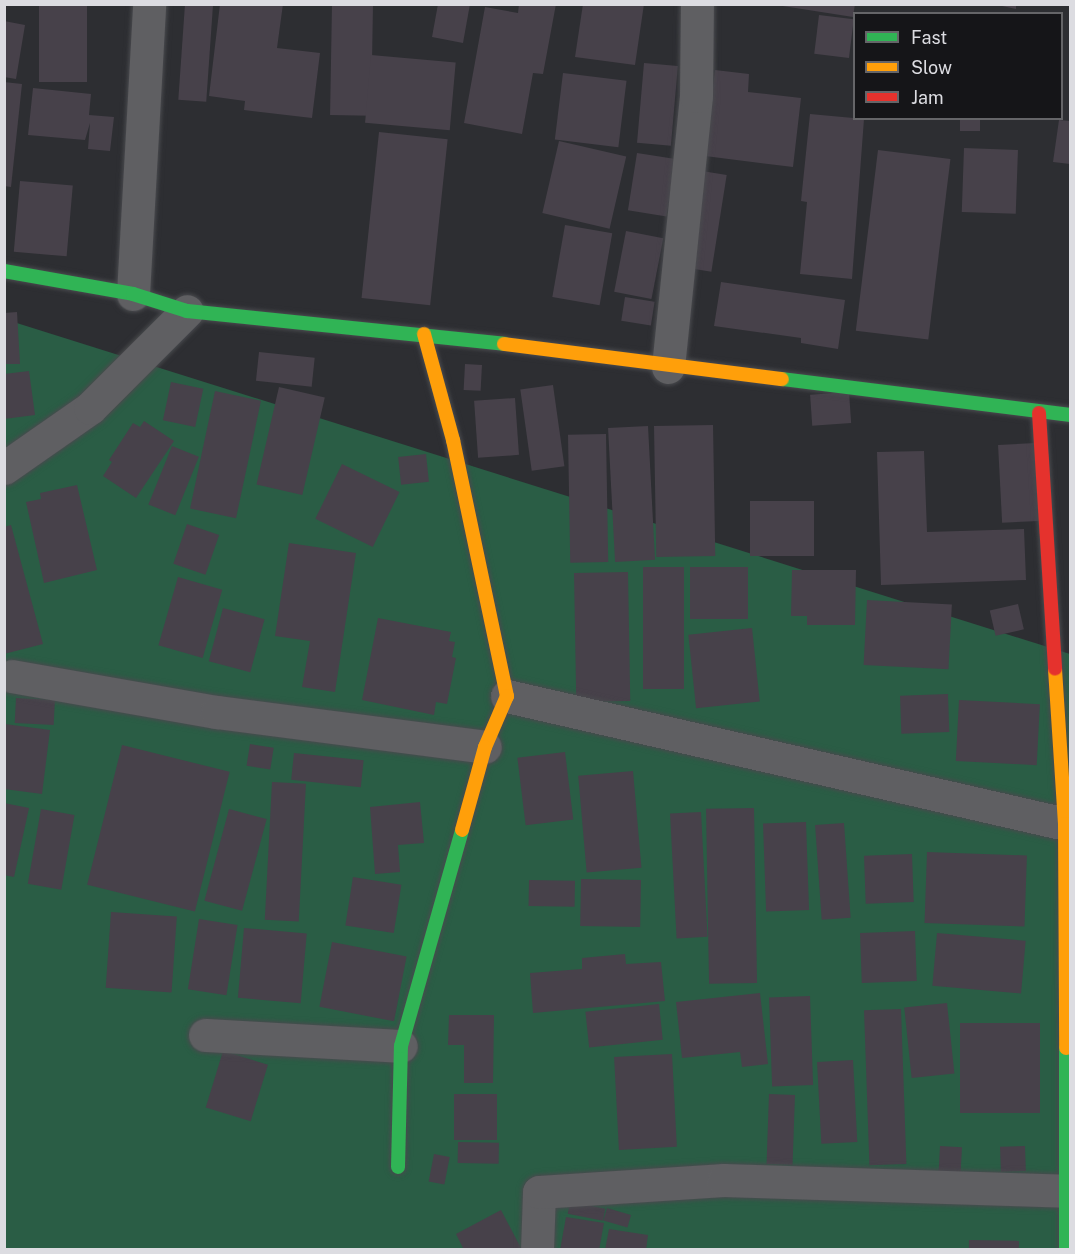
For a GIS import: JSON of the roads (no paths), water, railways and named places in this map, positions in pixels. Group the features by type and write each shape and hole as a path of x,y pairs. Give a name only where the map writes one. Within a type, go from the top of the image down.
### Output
{"street":[{"path":"133,294 149,4"},
{"path":"668,367 696,96 697,4"},
{"path":"4,271 133,294 187,311 424,334 668,367 1071,415"},
{"path":"4,468 90,408 187,311"},
{"path":"398,1167 401,1046 485,747 507,696 453,440 424,334"},
{"path":"1039,413 1068,824 1066,1250"},
{"path":"12,676 217,712 485,747"},
{"path":"507,696 1068,824"},
{"path":"205,1035 401,1046"},
{"path":"537,1250 539,1192 724,1180 1065,1191"}]}
